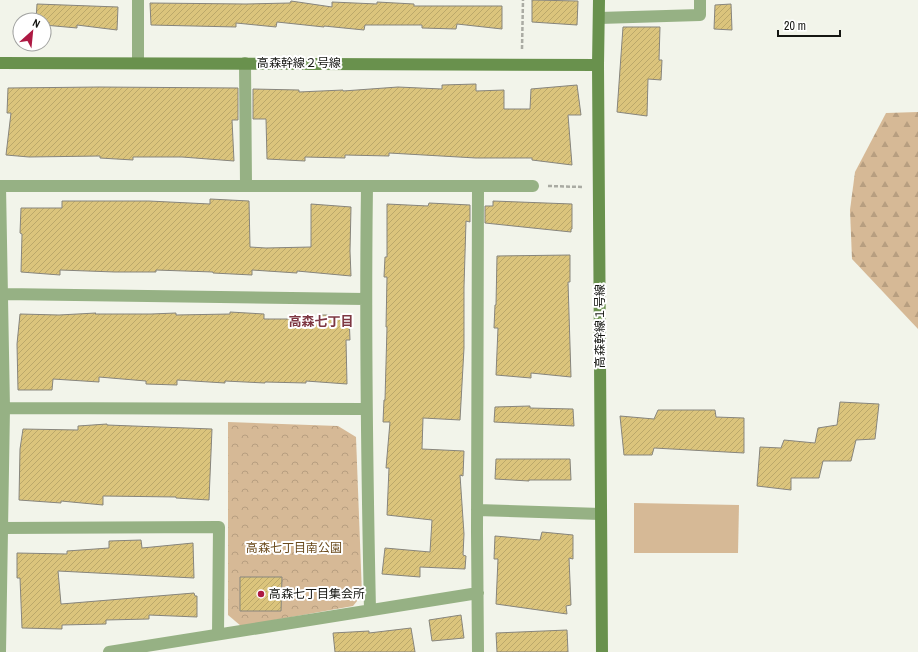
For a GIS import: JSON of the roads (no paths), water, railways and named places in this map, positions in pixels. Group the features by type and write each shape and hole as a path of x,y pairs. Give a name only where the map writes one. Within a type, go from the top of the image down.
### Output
{"street":[{"path":"138,0 138,62"},
{"name":"高森幹線１号線","path":"599,0 598,65 602,652"},
{"path":"599,18 700,15 700,0"},
{"name":"高森幹線２号線","path":"0,63 138,62 598,65"},
{"path":"244,63 246,186"},
{"path":"0,652 4,408 0,186 533,186"},
{"path":"367,186 365,299 370,610"},
{"path":"478,186 478,652"},
{"path":"3,294 365,299"},
{"path":"4,408 366,409"},
{"path":"477,510 601,514"},
{"path":"2,528 219,527 218,634"},
{"path":"109,652 478,593"}],"place":[{"name":"高森七丁目集会所","path":"261,594"}],"district":[{"name":"高森七丁目","path":"321,321"}],"park label":[{"name":"高森七丁目南公園","path":"294,548"}]}
